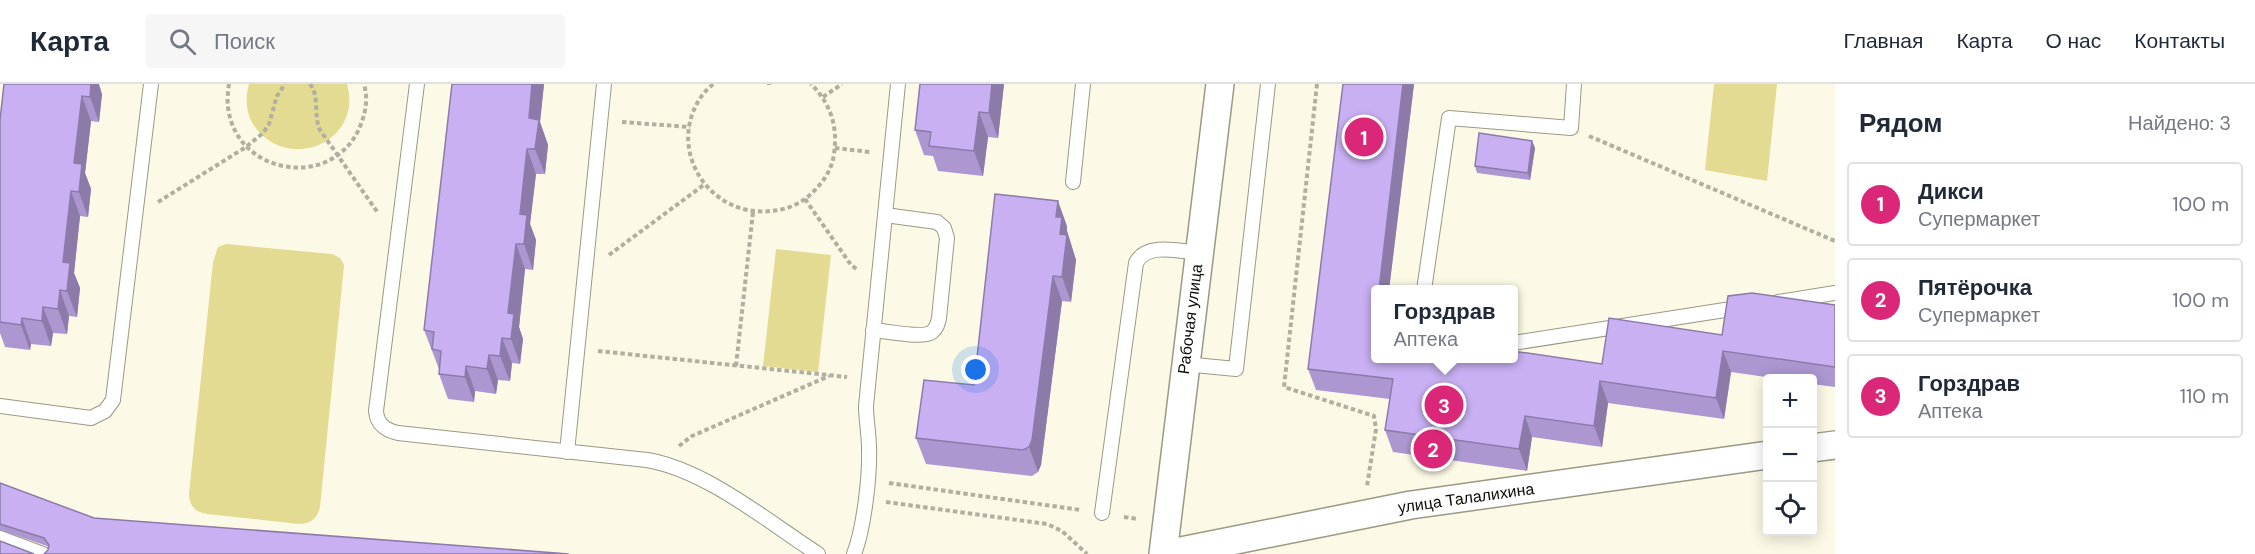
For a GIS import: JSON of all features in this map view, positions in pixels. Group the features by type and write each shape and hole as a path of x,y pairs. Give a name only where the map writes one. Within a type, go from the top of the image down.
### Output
{"street":[{"name":"Рабочая улица","path":"1164,554 1184,364 1220,84"},
{"path":"1817,447 1835,445"},
{"name":"улица Талалихина","path":"1164,554 1411,505 1763,456"}],"lane":[{"path":"0,406 83,418 98,415 110,406 115,392 151,84"},
{"path":"417,84 376,411 380,424 385,429 398,433 667,464 705,480 818,554"},
{"path":"567,452 604,84"},
{"path":"854,554 865,499 870,448 866,406 868,380 898,84"},
{"path":"1073,182 1083,84"},
{"path":"1184,364 1236,369 1268,84"},
{"path":"1425,285 1449,118 1571,128 1574,84"},
{"path":"873,330 917,335 932,332 939,318 947,238 941,224 927,219 885,215"},
{"path":"1102,513 1136,263 1142,254 1153,250 1198,253"},
{"path":"1518,342 1835,293"},
{"path":"0,538 43,554"}],"path":[{"path":"229,84 227,106 233,128 246,147 263,160 285,168 307,168 327,161 345,149 358,133 365,113 364,84"},
{"path":"136,215 246,147 263,133 269,124 277,96 285,84"},
{"path":"309,84 315,92 318,124 337,155 396,238"},
{"path":"713,84 700,97 690,127 688,146 696,171 711,192 732,207 753,212 782,210 806,199 822,183 833,162 837,139 833,116 823,97 811,84"},
{"path":"823,97 842,84"},
{"path":"1317,84 1284,387 1374,416 1376,429 1366,489"},
{"path":"600,121 690,127"},
{"path":"1571,128 1835,241"},
{"path":"835,148 891,154"},
{"path":"585,274 705,184"},
{"path":"806,199 853,268 863,272 879,273"},
{"path":"735,366 753,212"},
{"path":"577,348 868,380"},
{"path":"667,464 679,446 692,436 830,376"},
{"path":"867,480 1102,513"},
{"path":"865,499 1047,524 1062,531 1087,554"}],"shaded area":[{"path":"249,84 347,84 349,104 344,122 333,136 319,145 302,149 284,147 267,139 253,124 247,105"},
{"path":"1714,84 1777,84 1767,181 1705,170"},
{"path":"226,244 332,254 340,258 344,265 320,507 313,520 307,523 207,514 196,510 190,501 213,262 218,247"},
{"path":"776,249 831,255 818,372 763,366"}],"building":[{"path":"4,84 91,84 90,97 82,96 74,163 82,164 79,192 71,191 63,262 70,263 67,291 60,290 58,309 43,307 42,321 22,318 21,325 0,322 0,120"},
{"path":"452,84 532,84 529,118 539,120 535,149 527,149 520,214 527,215 524,244 516,244 508,313 514,314 511,339 502,338 500,356 489,355 487,369 466,366 465,377 439,374 441,351 432,349 434,332 424,330"},
{"path":"920,84 992,84 989,113 979,112 974,151 929,146 931,132 915,130"},
{"path":"1343,84 1403,84 1380,285 1371,285 1371,363 1518,363 1518,352 1602,364 1609,318 1722,335 1728,296 1752,293 1835,305 1835,367 1723,351 1716,398 1600,381 1594,426 1525,416 1519,449 1385,430 1393,379 1308,369"},
{"path":"1479,133 1532,141 1528,173 1475,166"},
{"path":"995,194 1058,201 1056,217 1062,217 1060,234 1067,235 1062,277 1053,276 1032,440 1029,447 1023,450 916,438 924,380 974,385"},
{"path":"0,483 94,518 569,554 44,554 49,545 44,538 0,524"},
{"path":"0,541 34,554 0,554"}],"place":[{"name":"Дикси","path":"1364,137"},
{"name":"Горздрав","path":"1444,405"},
{"name":"Пятёрочка","path":"1433,449"}]}
